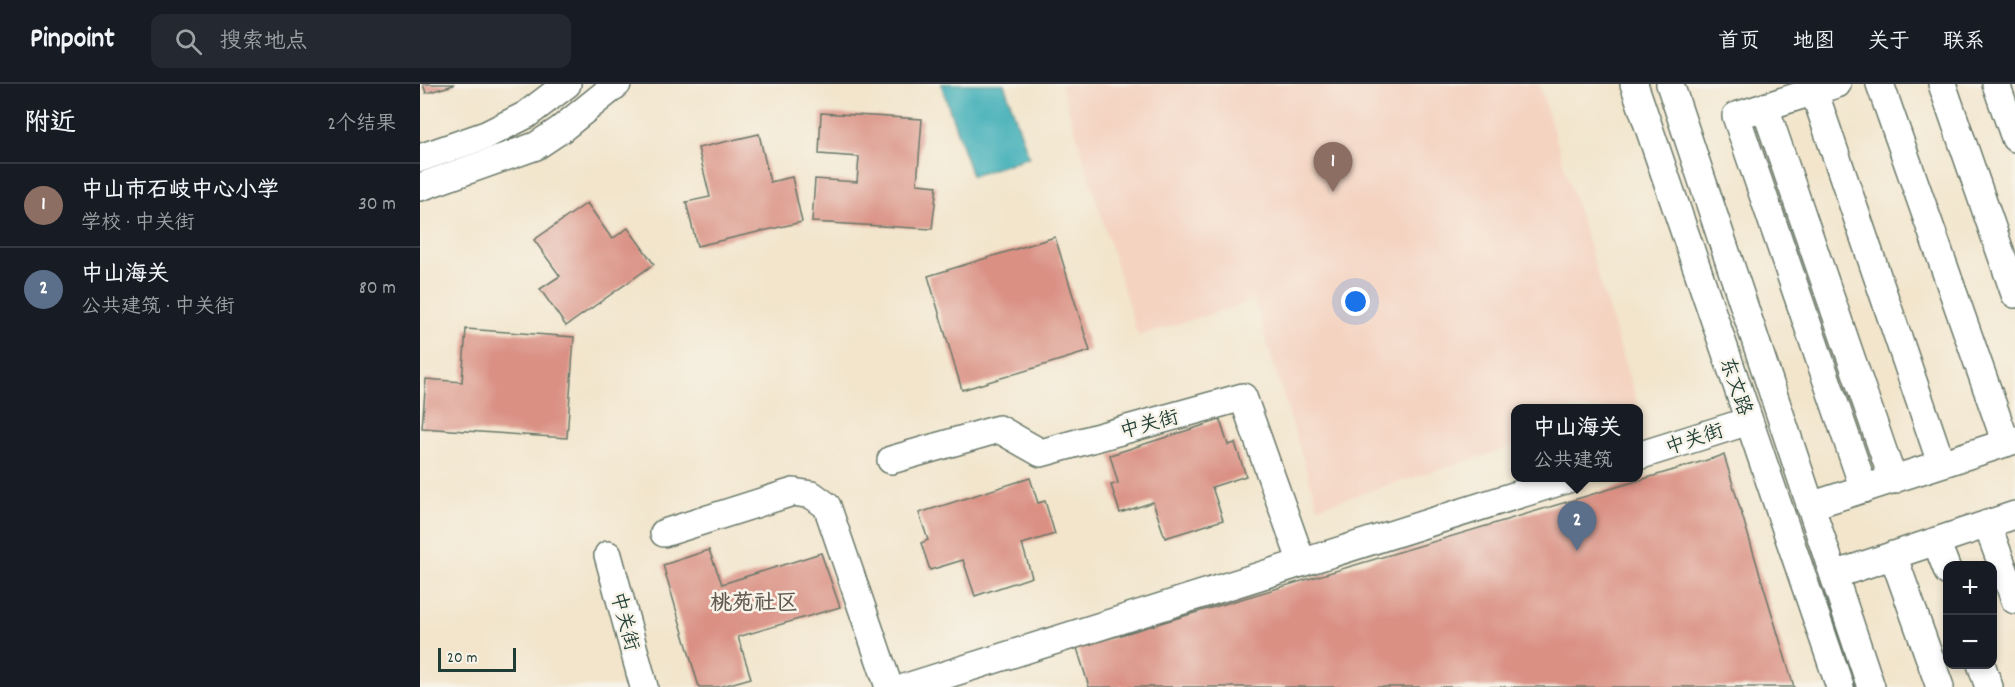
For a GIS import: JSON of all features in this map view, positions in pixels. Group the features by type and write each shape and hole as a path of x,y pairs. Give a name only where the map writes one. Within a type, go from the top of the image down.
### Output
{"street":[{"path":"420,158 486,135 526,115 567,84"},
{"path":"420,187 536,146 560,130 617,84"},
{"name":"东文路","path":"1634,84 1840,687"},
{"name":"东文路","path":"1670,84 1871,687"},
{"path":"1810,506 2010,441 1880,84"},
{"path":"1942,84 2015,294"},
{"path":"1996,84 2015,138"},
{"path":"1864,489 1736,116 1825,88 1941,463"},
{"path":"1765,107 1893,480"},
{"name":"中关街","path":"891,460 999,429 1041,453 1243,397 1302,563"},
{"name":"中关街","path":"1643,454 1749,421"},
{"path":"907,687 1555,482"},
{"path":"664,533 793,492 813,495 827,506 889,687"},
{"path":"1834,575 2015,515"},
{"path":"1987,524 2015,600"},
{"path":"1936,541 1943,561"},
{"name":"中关街","path":"608,555 644,687"},
{"path":"1893,555 1940,687"},
{"path":"1983,669 1989,687"}],"shaded area":[{"path":"1061,84 1539,84 1637,404 1511,404 1511,447 1318,507 1254,301 1138,336"}],"water":[{"path":"941,84 1004,84 1029,157 972,176"}],"building":[{"path":"423,84 454,84 454,85 426,93"},
{"path":"821,113 922,119 917,184 937,186 932,229 812,222 815,179 857,182 859,157 819,154"},
{"path":"759,134 770,182 792,177 802,222 697,246 686,202 710,197 698,148"},
{"path":"587,203 612,239 628,228 654,264 566,326 540,289 560,276 534,240"},
{"path":"1055,237 1090,351 962,390 928,276"},
{"path":"466,329 574,337 567,438 422,428 426,379 462,382"},
{"path":"1220,420 1228,445 1235,443 1246,476 1212,487 1223,520 1165,538 1153,502 1120,513 1111,485 1118,483 1110,455"},
{"path":"1724,455 1794,687 1089,687 1077,648 1633,482 1643,482 1643,479"},
{"path":"1030,478 1038,503 1045,501 1055,534 1022,544 1032,577 975,596 963,560 930,570 921,543 928,540 919,513"},
{"path":"709,550 722,584 821,553 840,607 738,637 751,678 719,687 699,687 663,565"}],"place":[{"name":"中山市石岐中心小学","path":"1333,192"},
{"name":"中山海关","path":"1577,551"}],"district":[{"name":"桃苑社区","path":"754,601"}]}
